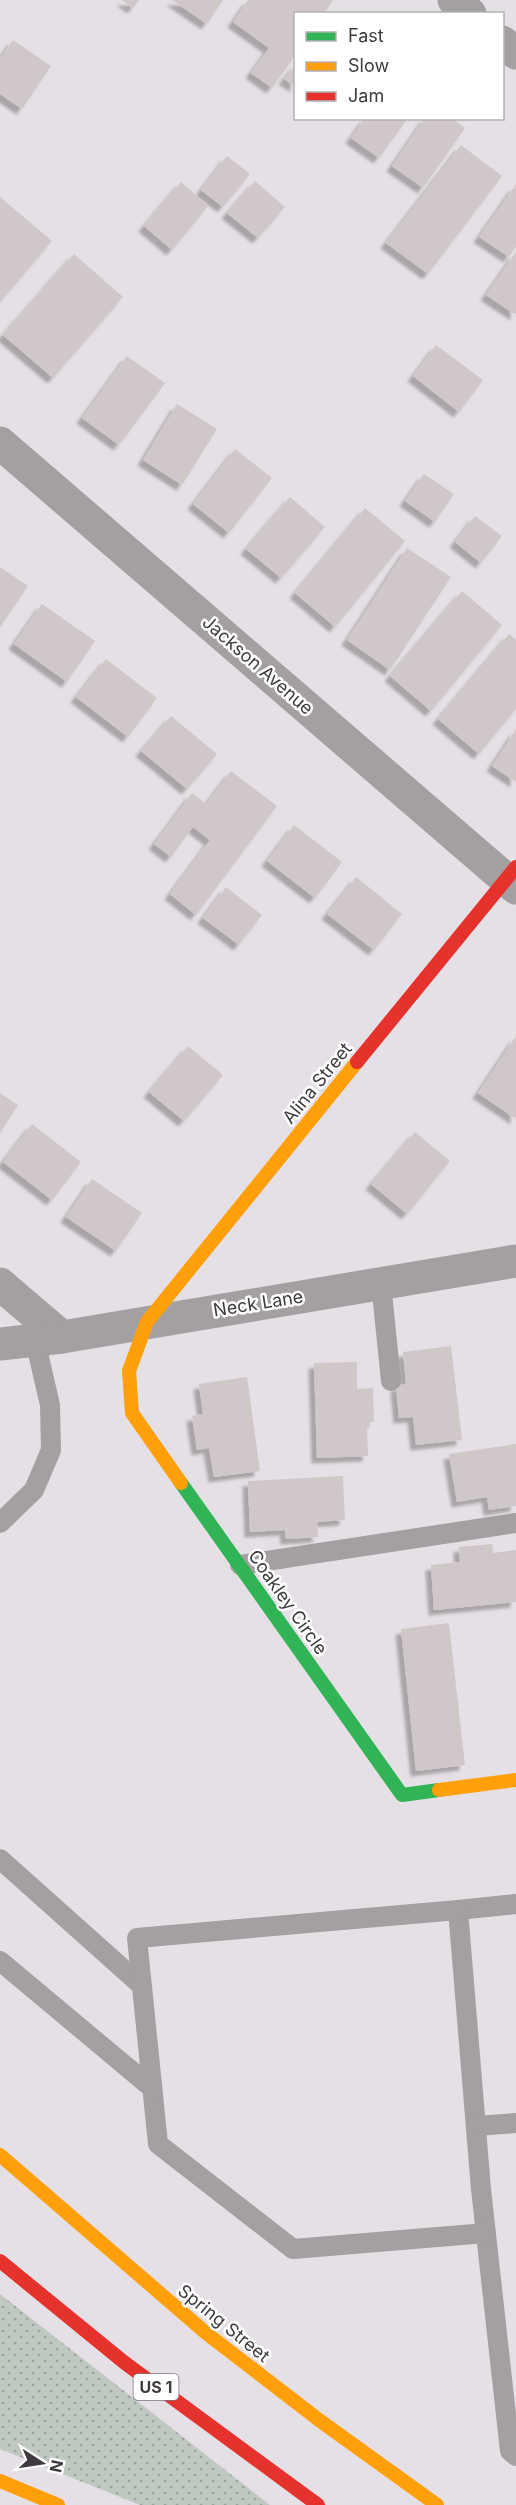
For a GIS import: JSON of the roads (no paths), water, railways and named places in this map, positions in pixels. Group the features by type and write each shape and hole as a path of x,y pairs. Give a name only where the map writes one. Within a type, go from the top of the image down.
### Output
{"main road":[{"name":"Alina Street","path":"147,1322 512,878"},
{"name":"Coakley Circle","path":"147,1322 129,1371 132,1413 402,1795 516,1780"},
{"name":"Spring Street","path":"0,2155 206,2333 319,2420 437,2505"},
{"name":"US 1","path":"0,2261 125,2363 318,2505"},
{"path":"0,2481 58,2505"}],"street":[{"path":"454,0 468,12"},
{"path":"504,44 516,53"},
{"name":"Jackson Avenue","path":"0,443 512,878"},
{"name":"Neck Lane","path":"0,1344 48,1339 516,1261"},
{"path":"0,1284 48,1339"}],"lane":[{"path":"381,1283 391,1381"},
{"path":"0,1523 34,1490 51,1450 48,1339"},
{"path":"240,1565 516,1523"},
{"path":"0,1859 141,1986"},
{"path":"486,2233 293,2249 158,2144 137,1938 516,1904"},
{"path":"458,1910 486,2233 510,2451 516,2456"},
{"path":"0,1961 152,2088"},
{"path":"476,2126 516,2123"}]}
